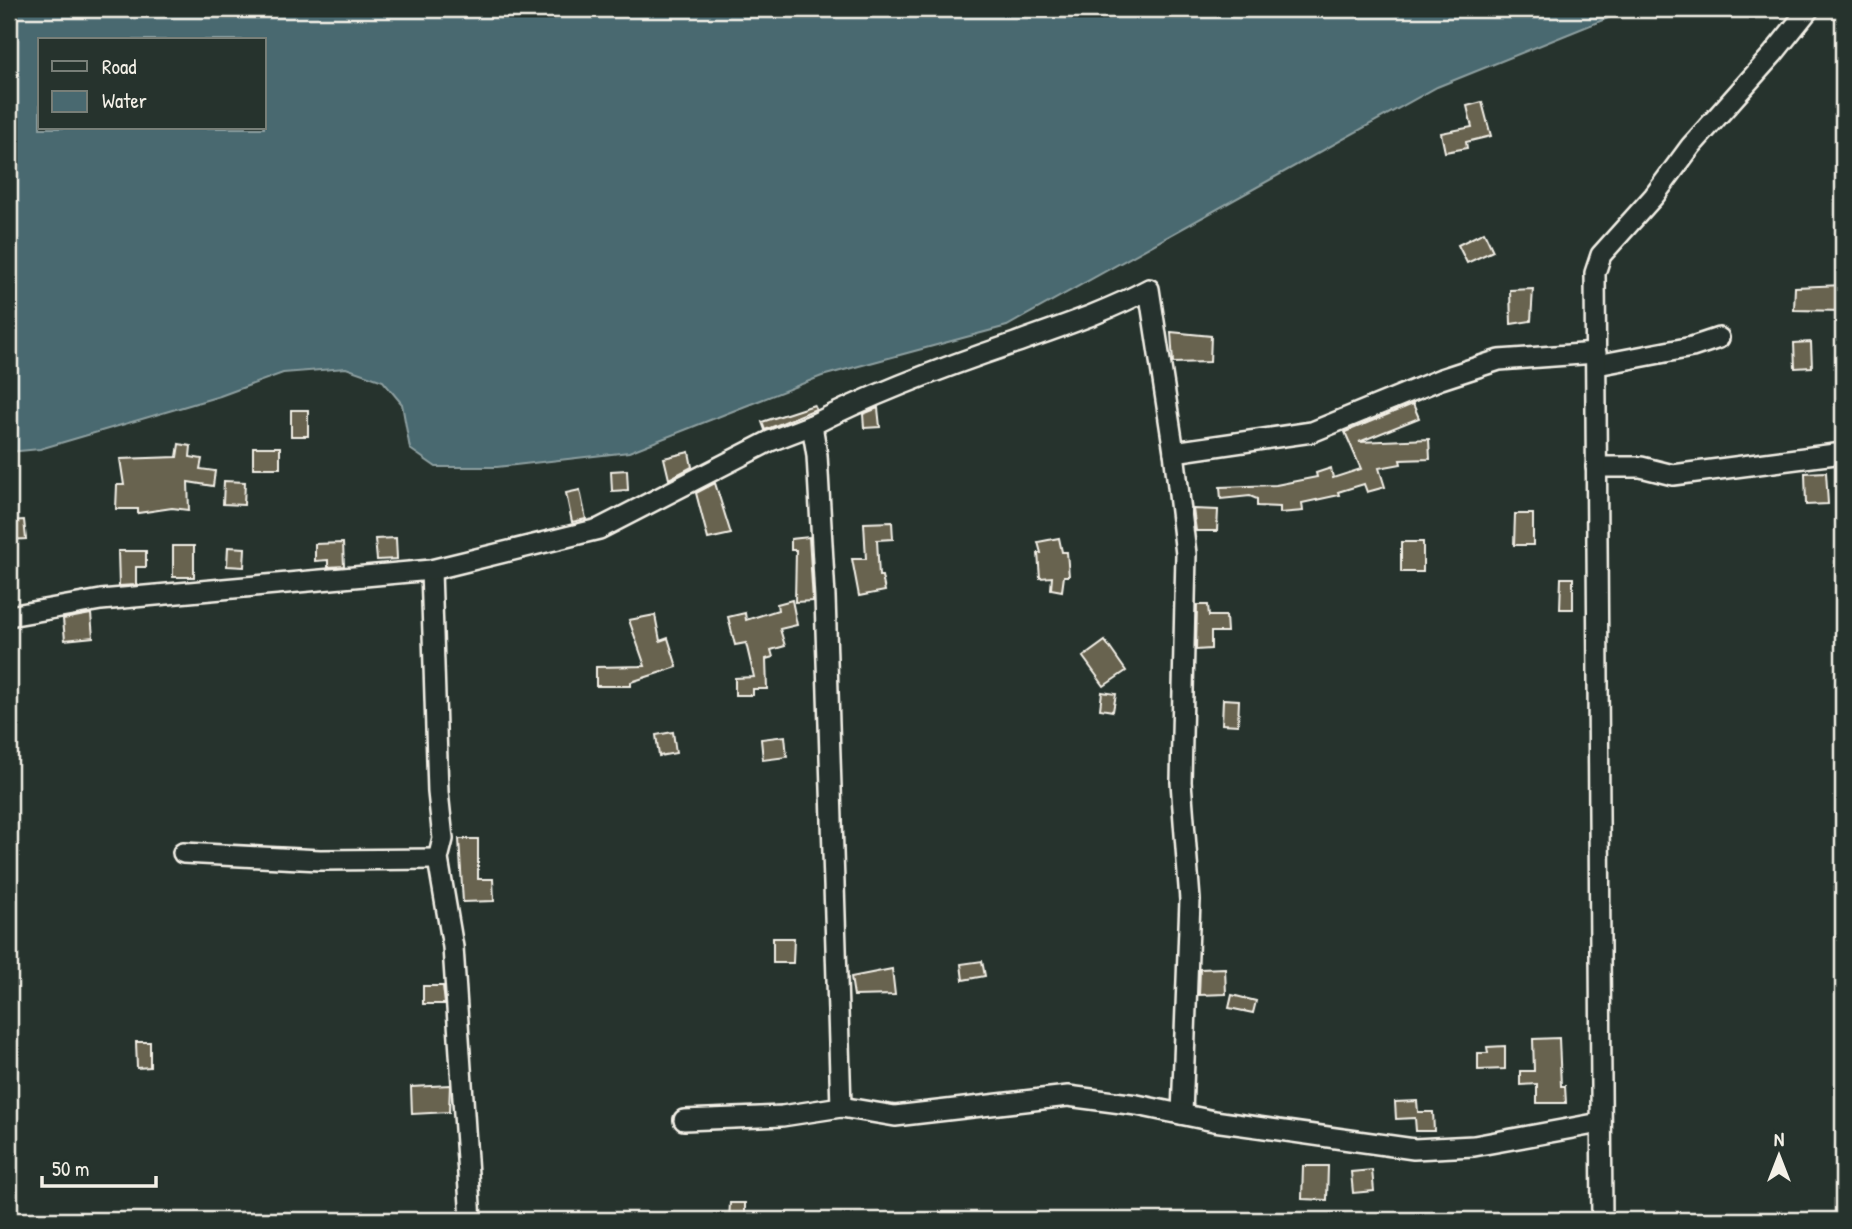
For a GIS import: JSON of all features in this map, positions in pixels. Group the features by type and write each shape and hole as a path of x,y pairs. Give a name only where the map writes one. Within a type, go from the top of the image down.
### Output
{"street":[{"path":"1602,1220 1602,906 1596,687 1597,359 1593,327 1595,273 1601,255 1654,196 1691,146 1809,9"},
{"path":"9,617 101,600 431,570 598,529 770,441 812,425 848,407 946,368 1105,312 1149,289 1174,452 1186,554 1181,782 1190,900 1182,1114"},
{"path":"1174,452 1312,432 1441,379 1499,360 1597,359 1692,347 1719,338"},
{"path":"812,425 817,456 825,597 841,1107"},
{"path":"1596,467 1642,467 1672,475 1843,453"},
{"path":"431,570 438,792 443,839 438,859 453,947 471,1220"},
{"path":"183,853 320,860 438,859"},
{"path":"684,1120 782,1116 841,1107 895,1116 1068,1096 1414,1149 1474,1146 1600,1123"}],"water":[{"path":"9,9 1630,9 1437,87 1007,326 822,376 629,452 497,467 436,467 410,449 402,404 383,381 346,368 283,373 220,396 40,449 9,452"}],"building":[{"path":"1482,102 1491,136 1466,142 1467,148 1445,152 1441,133 1472,127 1467,106"},
{"path":"1484,232 1493,251 1467,263 1458,245"},
{"path":"1843,285 1843,311 1794,310 1795,287"},
{"path":"1533,289 1531,321 1511,324 1510,290"},
{"path":"1171,332 1211,336 1210,362 1173,363"},
{"path":"1811,342 1812,367 1795,368 1794,343"},
{"path":"1413,404 1419,418 1359,442 1429,439 1430,459 1400,460 1401,464 1379,468 1385,487 1367,492 1364,484 1338,492 1339,495 1302,503 1303,511 1280,513 1280,507 1257,506 1257,499 1250,496 1221,499 1220,487 1276,485 1317,477 1316,473 1331,468 1333,478 1361,469 1345,432"},
{"path":"814,405 816,409 765,430 762,422"},
{"path":"878,408 880,427 864,428 863,414"},
{"path":"291,410 308,410 308,436 291,436"},
{"path":"179,444 191,446 190,457 202,459 200,469 215,471 213,486 188,482 189,510 172,508 138,513 138,509 116,509 117,485 124,485 120,459 177,457"},
{"path":"253,447 280,447 280,468 253,468"},
{"path":"689,452 692,467 669,479 664,458"},
{"path":"627,470 628,490 612,491 611,471"},
{"path":"1826,472 1828,504 1806,505 1805,473"},
{"path":"224,481 245,482 244,505 223,504"},
{"path":"715,483 731,534 708,539 696,493"},
{"path":"580,490 586,519 572,522 566,493"},
{"path":"1193,509 1218,510 1217,531 1196,531"},
{"path":"1515,514 1533,514 1533,545 1514,545"},
{"path":"24,520 26,539 9,540 9,521"},
{"path":"892,522 893,539 877,540 879,576 882,576 885,591 859,596 852,559 866,559 864,523"},
{"path":"809,537 813,601 795,602 796,550 791,550 791,539"},
{"path":"396,538 397,559 377,560 375,539"},
{"path":"1059,538 1062,552 1067,552 1069,576 1064,576 1062,591 1051,589 1052,577 1040,578 1038,553 1041,553 1038,542"},
{"path":"1401,542 1423,542 1423,572 1401,572"},
{"path":"343,543 344,566 328,567 328,560 315,561 315,544"},
{"path":"173,546 194,546 194,577 173,577"},
{"path":"228,547 245,548 244,567 227,566"},
{"path":"118,551 146,551 146,567 136,567 136,585 119,586"},
{"path":"1561,578 1573,578 1573,609 1560,609"},
{"path":"792,600 797,625 780,629 785,646 771,650 773,657 766,659 767,689 753,689 753,695 735,695 735,678 754,677 746,643 735,645 728,617 745,613 746,620 778,610 777,604"},
{"path":"1197,605 1208,605 1209,616 1226,616 1227,632 1211,632 1211,649 1196,650"},
{"path":"91,614 93,637 65,640 63,619"},
{"path":"655,615 660,641 668,638 677,667 631,682 631,686 596,686 596,667 645,666 629,620"},
{"path":"1105,641 1126,671 1104,686 1083,657"},
{"path":"1102,692 1116,694 1113,711 1100,709"},
{"path":"1223,699 1239,700 1238,725 1222,724"},
{"path":"673,732 676,753 659,756 656,735"},
{"path":"785,736 787,757 763,760 761,739"},
{"path":"459,839 478,839 478,879 493,879 494,901 463,902"},
{"path":"773,938 794,938 793,963 773,963"},
{"path":"982,961 985,976 963,980 961,964"},
{"path":"1225,968 1226,994 1199,995 1200,969"},
{"path":"892,969 895,995 854,996 851,977"},
{"path":"423,986 443,986 445,1004 423,1004"},
{"path":"1232,995 1256,1001 1253,1013 1229,1008"},
{"path":"1559,1038 1561,1086 1565,1086 1566,1103 1537,1103 1537,1084 1520,1085 1520,1071 1534,1071 1533,1039"},
{"path":"136,1042 150,1042 150,1067 137,1068"},
{"path":"1505,1046 1505,1069 1478,1070 1478,1053 1488,1053 1487,1047"},
{"path":"450,1085 449,1112 412,1114 411,1087"},
{"path":"1417,1101 1418,1112 1433,1112 1434,1131 1416,1131 1415,1118 1396,1119 1395,1102"},
{"path":"1303,1166 1328,1166 1327,1200 1302,1199"},
{"path":"1372,1170 1374,1191 1353,1193 1351,1172"},
{"path":"730,1203 745,1203 745,1220 729,1220"}]}
